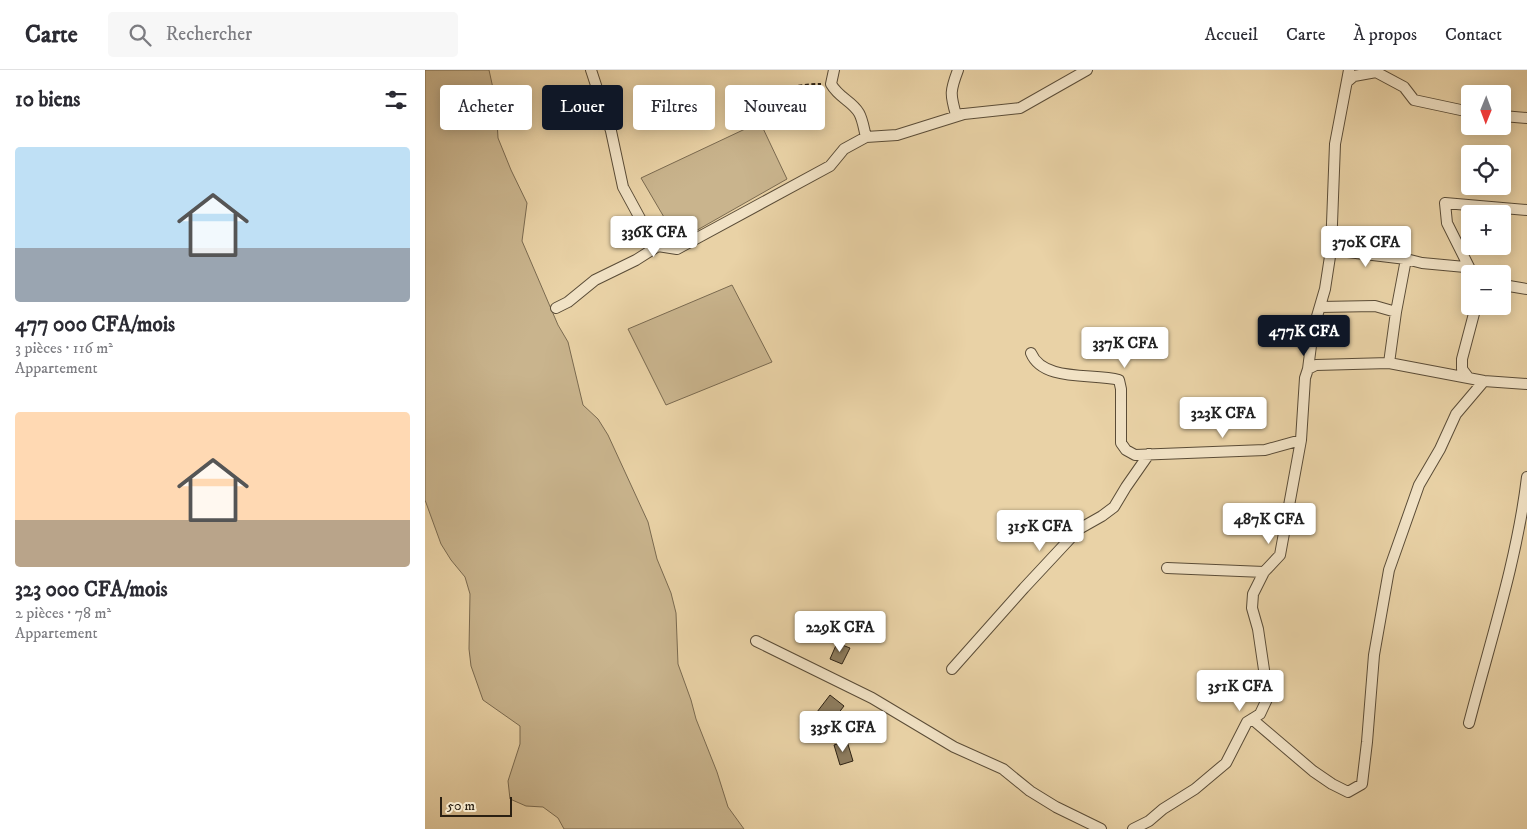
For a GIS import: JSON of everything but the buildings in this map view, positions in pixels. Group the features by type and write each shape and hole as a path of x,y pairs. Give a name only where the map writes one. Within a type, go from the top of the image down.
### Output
{"street":[{"path":"591,70 611,131 623,187 641,222 658,246"},
{"path":"834,70 831,84 836,93 854,106 860,114 866,138"},
{"path":"958,70 951,95 956,115 1020,108 1087,70"},
{"path":"1133,829 1150,825 1163,809 1195,789 1226,763 1247,722 1260,714 1267,697 1258,629 1252,608 1253,594 1264,572 1280,556 1301,440 1305,378 1313,330 1325,289 1331,250 1335,144 1349,70"},
{"path":"1347,82 1354,76 1376,72 1405,87 1415,100 1461,110"},
{"path":"556,308 568,302 595,280 636,260 658,246 677,249 830,166 844,149 866,138 897,135 964,114"},
{"path":"1511,117 1527,118"},
{"path":"1468,265 1447,223 1445,203 1527,210"},
{"path":"1331,250 1461,267"},
{"path":"1389,363 1406,259"},
{"path":"1511,286 1527,289"},
{"path":"1320,307 1375,306 1396,312"},
{"path":"1468,377 1462,369 1462,358 1474,315"},
{"path":"1031,353 1034,360 1044,369 1057,373 1119,380 1121,389 1121,443 1126,450 1135,454 1265,450 1301,440"},
{"path":"1308,369 1316,365 1389,363 1484,381 1527,384"},
{"path":"1252,719 1313,770 1333,784 1348,792 1362,784 1374,654 1389,570 1419,486 1440,449 1456,414 1484,381"},
{"path":"952,669 1079,528 1102,516 1114,507 1149,454"},
{"path":"1469,723 1511,563 1523,510 1527,477"},
{"path":"1167,568 1264,572"},
{"path":"756,640 872,698 954,747 1003,769 1030,791 1055,807 1101,829"}],"path":[{"path":"800,85 831,84"}],"shaded area":[{"path":"425,70 489,70 492,85 440,85 440,130 498,130 498,138 527,203 522,241 558,325 568,342 583,405 598,419 608,435 648,522 657,559 671,593 676,613 678,664 728,807 744,829 564,829 558,818 543,807 526,806 510,799 508,781 520,744 520,726 483,700 471,666 469,649 470,594 465,577 441,544 425,500"},
{"path":"743,130 764,130 787,179 678,241 641,178"},
{"path":"732,285 772,362 666,405 628,329"}]}
